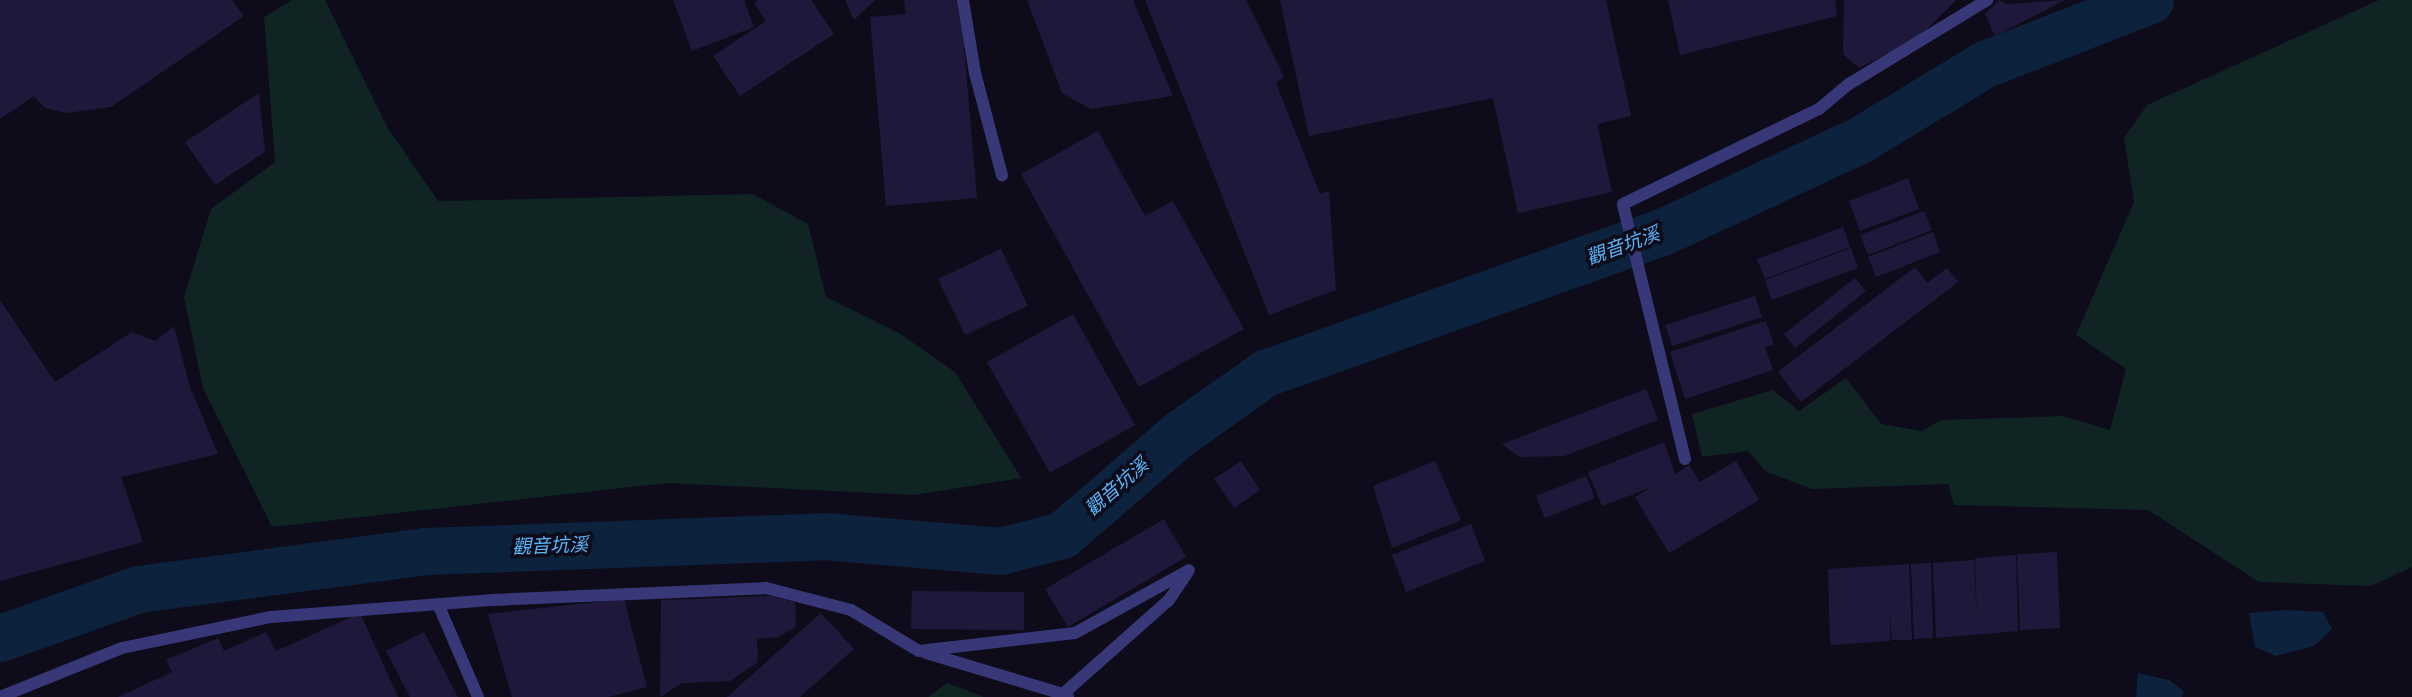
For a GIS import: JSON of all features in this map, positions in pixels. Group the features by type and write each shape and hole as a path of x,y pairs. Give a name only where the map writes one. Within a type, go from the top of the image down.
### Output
{"lane":[{"path":"963,0 975,73 1002,175"},
{"path":"1685,459 1623,204 1819,109 1849,84 1987,0"},
{"path":"0,697 122,648 271,617 438,604 766,588 851,610 919,651 1065,696 1169,600 1189,570 1075,634 919,651"},
{"path":"438,604 478,697"}],"green space":[{"path":"292,0 325,0 387,127 438,201 753,194 808,224 826,297 899,333 955,372 1021,478 914,495 667,483 272,527 203,388 184,297 211,209 275,162 264,17"},
{"path":"2379,0 2412,0 2412,567 2371,586 2259,582 2148,510 1954,505 1948,484 1812,489 1765,471 1748,451 1702,457 1692,414 1773,390 1799,411 1846,378 1881,424 1922,431 1941,420 2062,416 2110,430 2126,369 2076,335 2134,202 2124,138 2147,105"},
{"path":"947,683 984,697 928,697"}],"water":[{"path":"2286,610 2323,612 2332,629 2314,646 2276,656 2255,647 2249,613"},
{"path":"2138,673 2169,680 2184,691 2182,697 2136,697"}],"building":[{"path":"0,0 232,0 244,16 111,107 66,113 45,108 34,96 0,119"},
{"path":"673,0 744,0 754,27 692,51"},
{"path":"758,0 811,0 834,34 740,96 713,56 766,21 754,3"},
{"path":"845,0 875,0 854,20"},
{"path":"904,0 960,0 977,198 886,206 870,17 906,14"},
{"path":"1027,0 1133,0 1173,96 1091,109 1062,93"},
{"path":"1145,0 1246,0 1284,77 1276,83 1320,194 1329,191 1336,290 1269,315"},
{"path":"1280,0 1606,0 1631,116 1597,124 1612,192 1518,213 1493,98 1309,136"},
{"path":"1668,0 1835,0 1837,16 1680,55"},
{"path":"1844,0 1956,0 1919,37 1859,68 1843,54"},
{"path":"1999,0 2007,4 2065,0 1995,36 1985,14"},
{"path":"259,93 265,152 215,185 185,142"},
{"path":"1098,131 1145,216 1173,201 1244,329 1139,387 1021,174"},
{"path":"1908,178 1919,209 1860,231 1849,201"},
{"path":"1924,211 1932,230 1868,255 1860,235"},
{"path":"1843,227 1850,247 1765,279 1757,259"},
{"path":"1933,232 1940,252 1876,277 1868,257"},
{"path":"1851,248 1858,268 1772,300 1765,280"},
{"path":"1001,249 1028,306 965,335 938,279"},
{"path":"1915,267 1927,283 1947,268 1958,282 1801,402 1778,372"},
{"path":"1855,278 1866,291 1795,348 1784,334"},
{"path":"1755,296 1762,317 1672,346 1665,325"},
{"path":"0,300 55,382 132,332 155,341 174,326 190,387 218,454 121,477 143,542 0,581"},
{"path":"1073,314 1135,425 1050,473 987,362"},
{"path":"1766,321 1774,345 1765,347 1773,370 1685,399 1670,352"},
{"path":"1646,389 1658,420 1564,456 1519,457 1502,444"},
{"path":"1664,442 1675,474 1689,465 1700,482 1736,461 1759,500 1669,553 1635,497 1652,487 1602,506 1588,472"},
{"path":"1241,461 1260,490 1234,508 1214,479"},
{"path":"1435,461 1461,520 1392,548 1373,486"},
{"path":"1586,476 1595,498 1545,518 1536,496"},
{"path":"1164,519 1186,557 1068,627 1045,589"},
{"path":"1471,524 1485,561 1406,592 1392,555"},
{"path":"2057,552 2060,628 2020,630 2017,554"},
{"path":"2016,555 2018,631 1936,638 1933,563 1974,560 1977,621 1975,558"},
{"path":"1931,563 1933,638 1914,639 1911,564"},
{"path":"1909,564 1912,640 1892,640 1890,615 1890,641 1830,645 1828,569"},
{"path":"912,591 1024,592 1024,630 911,629"},
{"path":"771,596 795,602 796,627 778,637 757,639 758,662 730,681 682,683 660,697 661,600"},
{"path":"624,599 647,687 608,697 512,697 488,614"},
{"path":"360,613 398,697 118,697 172,672 166,660 218,638 224,651 266,632 276,651"},
{"path":"821,613 854,649 800,697 727,697"},
{"path":"424,632 458,697 410,697 386,651"}],"waterway":[{"name":"觀音坑溪","path":"0,638 138,589 425,551 825,536 1000,551 1062,535 1179,434 1265,373 1662,232 1861,139 1985,64 2150,0"}]}
